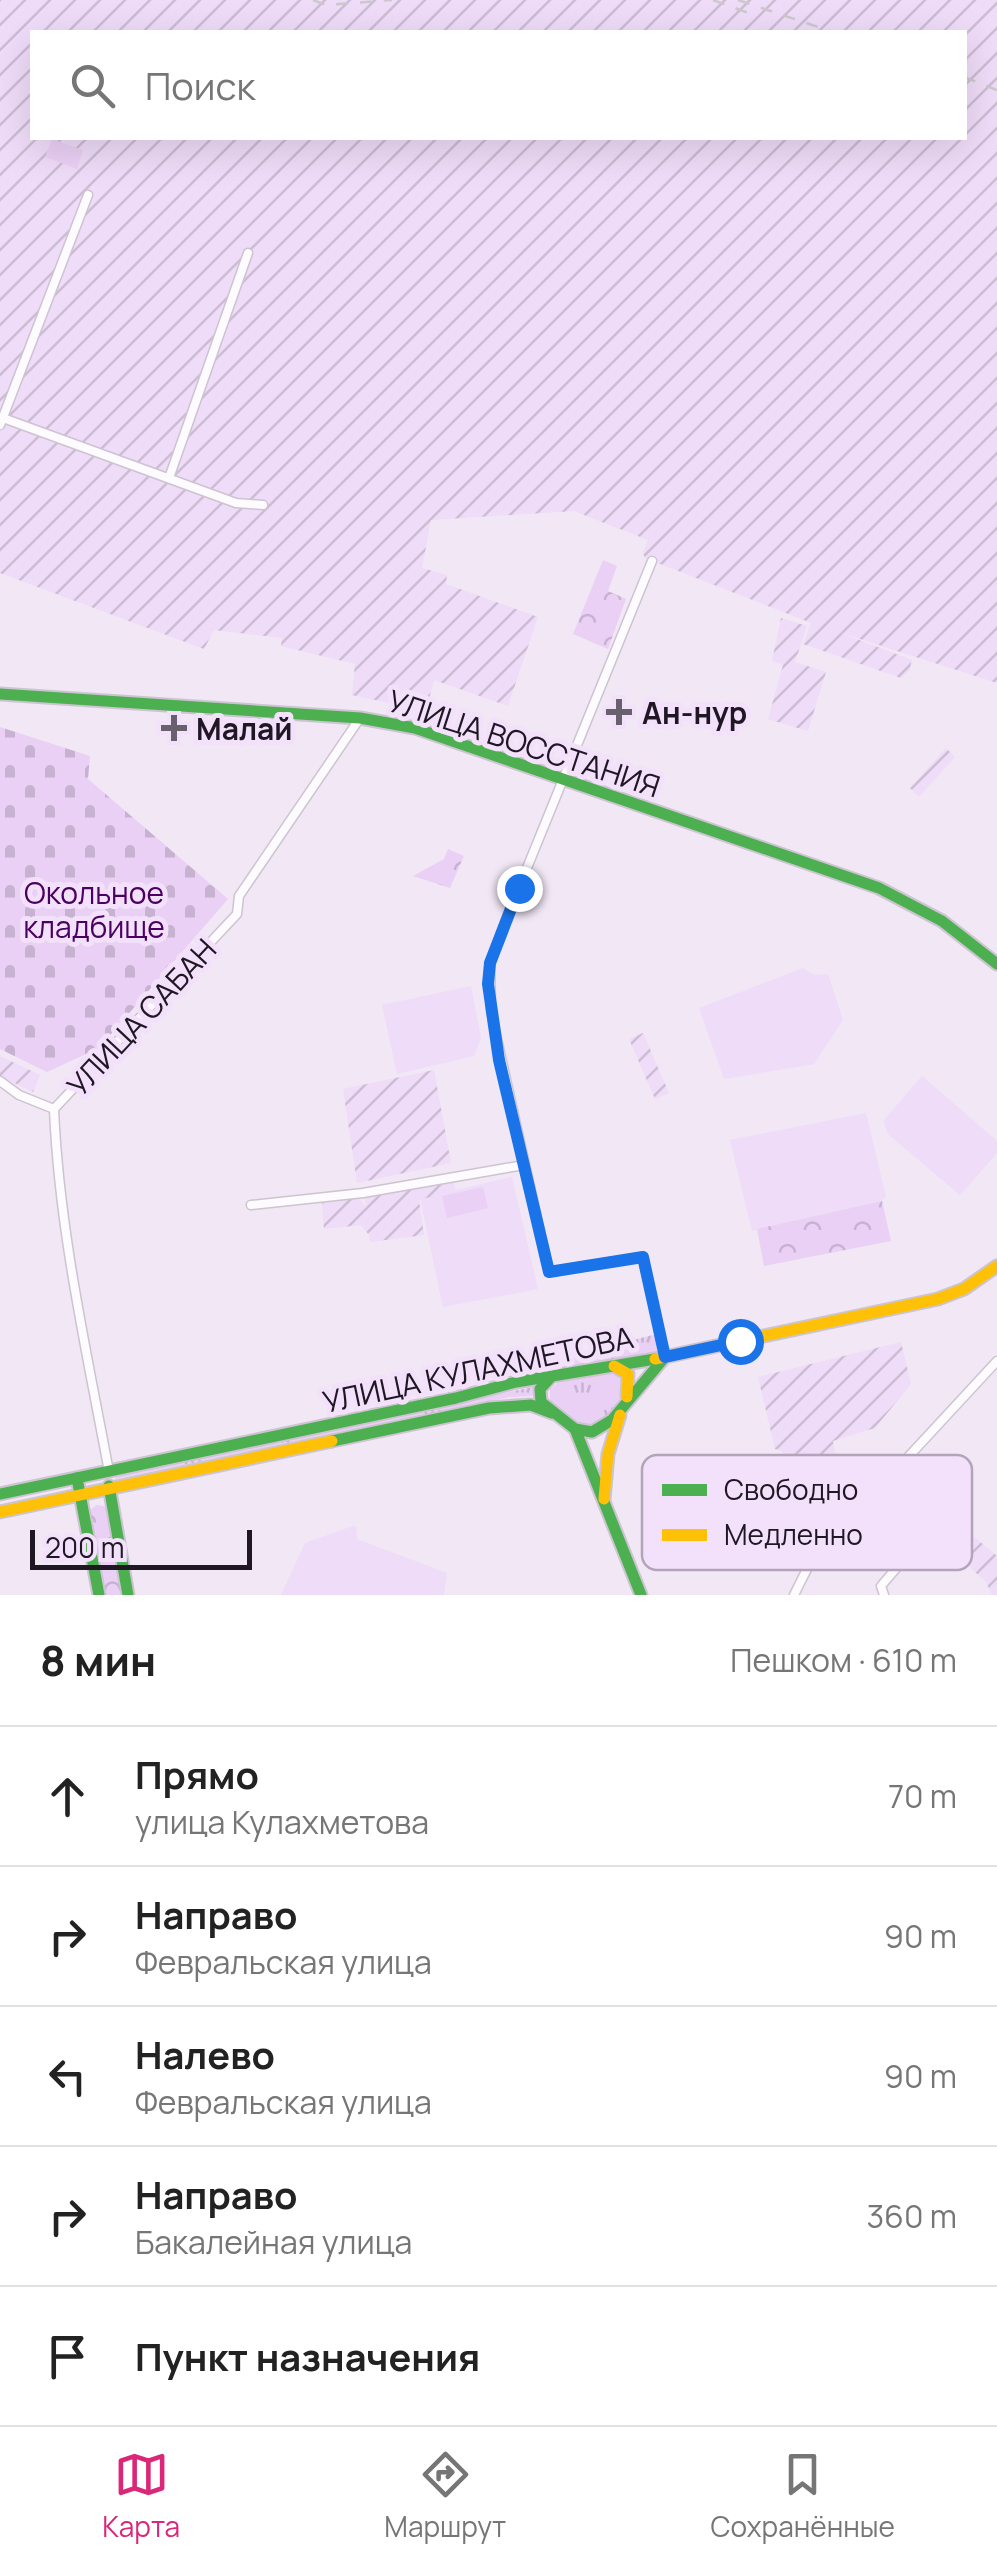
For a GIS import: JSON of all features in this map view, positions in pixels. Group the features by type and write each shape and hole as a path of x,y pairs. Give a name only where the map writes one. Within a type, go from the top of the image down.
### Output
{"main road":[{"name":"УЛИЦА ВОССТАНИЯ","path":"0,694 360,718 416,728 918,904 952,925 997,964"},
{"name":"УЛИЦА КУЛАХМЕТОВА","path":"0,1494 516,1382 665,1357 938,1299 964,1289 997,1263"},
{"path":"551,1378 539,1394 541,1402 575,1429 592,1432 604,1427 665,1357"},
{"path":"604,1499 608,1454 630,1388 628,1374 614,1366"},
{"name":"УЛИЦА КУЛАХМЕТОВА","path":"0,1512 489,1408 531,1405 552,1413"},
{"path":"575,1429 641,1595"},
{"path":"109,1472 128,1595"},
{"path":"77,1478 99,1595"}],"street":[{"path":"88,195 1,422 236,503 263,505"},
{"path":"169,478 248,253"},
{"path":"652,561 507,917 488,975 499,1060 549,1272 643,1257 665,1357"},
{"name":"УЛИЦА САБАН","path":"109,1472 71,1255 55,1144 54,1109 237,914 239,896 360,718"},
{"path":"0,1081 20,1095 54,1109"},
{"path":"251,1206 363,1194 524,1166"},
{"path":"912,1455 997,1362"},
{"path":"794,1595 806,1570"},
{"path":"884,1595 880,1586 894,1570"}],"shaded area":[{"path":"0,0 997,0 997,683 838,632 912,660 909,671 901,678 803,644 811,623 645,558 648,540 574,511 431,520 422,568 447,575 446,584 538,617 508,706 434,680 426,711 352,695 355,664 281,646 282,638 214,630 204,649 0,573"},
{"path":"781,618 807,626 795,662 826,672 808,731 768,719 783,665 772,661"},
{"path":"946,748 955,757 919,797 910,788"},
{"path":"803,968 814,975 828,974 843,1020 814,1064 724,1079 699,1008"},
{"path":"471,986 481,1038 474,1056 397,1074 382,1005"},
{"path":"643,1033 669,1093 655,1099 629,1039"},
{"path":"0,1056 40,1075 33,1092 0,1076"},
{"path":"434,1070 451,1163 357,1183 343,1089"},
{"path":"922,1076 997,1141 997,1153 960,1195 889,1135 883,1121"},
{"path":"866,1113 886,1197 752,1231 730,1140"},
{"path":"453,1174 455,1190 419,1200 424,1235 370,1242 361,1225 324,1229 322,1202 357,1196 366,1208 364,1190"},
{"path":"512,1177 538,1289 443,1307 420,1198"},
{"path":"901,1342 911,1384 875,1428 833,1441 838,1455 783,1455 775,1449 758,1377"},
{"path":"353,1526 357,1539 447,1573 444,1595 281,1595 305,1543"},
{"path":"972,1535 997,1556 997,1595 992,1595 986,1582 972,1569"}],"green space":[{"path":"52,140 83,150 77,169 45,157"},
{"path":"603,560 617,566 608,591 626,599 608,649 573,634"},
{"name":"Окольное кладбище","path":"0,727 90,756 88,779 228,899 99,1048 47,1072 0,1049"},
{"path":"448,849 464,856 450,888 413,876 444,859"},
{"path":"483,1187 488,1208 447,1218 442,1196"},
{"path":"882,1201 891,1241 764,1266 757,1229"},
{"path":"657,1334 657,1351 580,1368 574,1363 572,1355"},
{"path":"616,1371 624,1374 622,1392 612,1412 592,1429 580,1427 550,1403 550,1389 558,1383"},
{"path":"533,1387 533,1396 510,1397 116,1479 115,1474"},
{"path":"97,1505 108,1507 124,1595 103,1595 88,1511"}],"railway":[{"path":"313,0 326,5 392,0"},
{"path":"713,0 751,14"},
{"path":"738,0 827,30"},
{"path":"967,78 997,90"}],"traffic: fast":[{"path":"0,694 360,718 415,728 879,888 942,921 997,964"},
{"path":"550,1378 540,1389 541,1402 575,1429 592,1432 612,1420 665,1357"},
{"path":"0,1494 516,1382 655,1359"},
{"path":"332,1441 489,1408 531,1405 552,1413"},
{"path":"575,1429 641,1595"},
{"path":"77,1478 99,1595"},
{"path":"109,1486 128,1595"}],"traffic: slow":[{"path":"655,1359 938,1299 964,1289 997,1266"},
{"path":"614,1366 628,1374 627,1397"},
{"path":"604,1499 608,1454 620,1415"},
{"path":"0,1512 332,1441"}],"place":[{"name":"Ан-нур","path":"619,712"},
{"name":"Малай","path":"174,728"}],"route":[{"path":"519,888 490,963 488,984 499,1060 549,1272 643,1257 665,1357 740,1341"}]}
